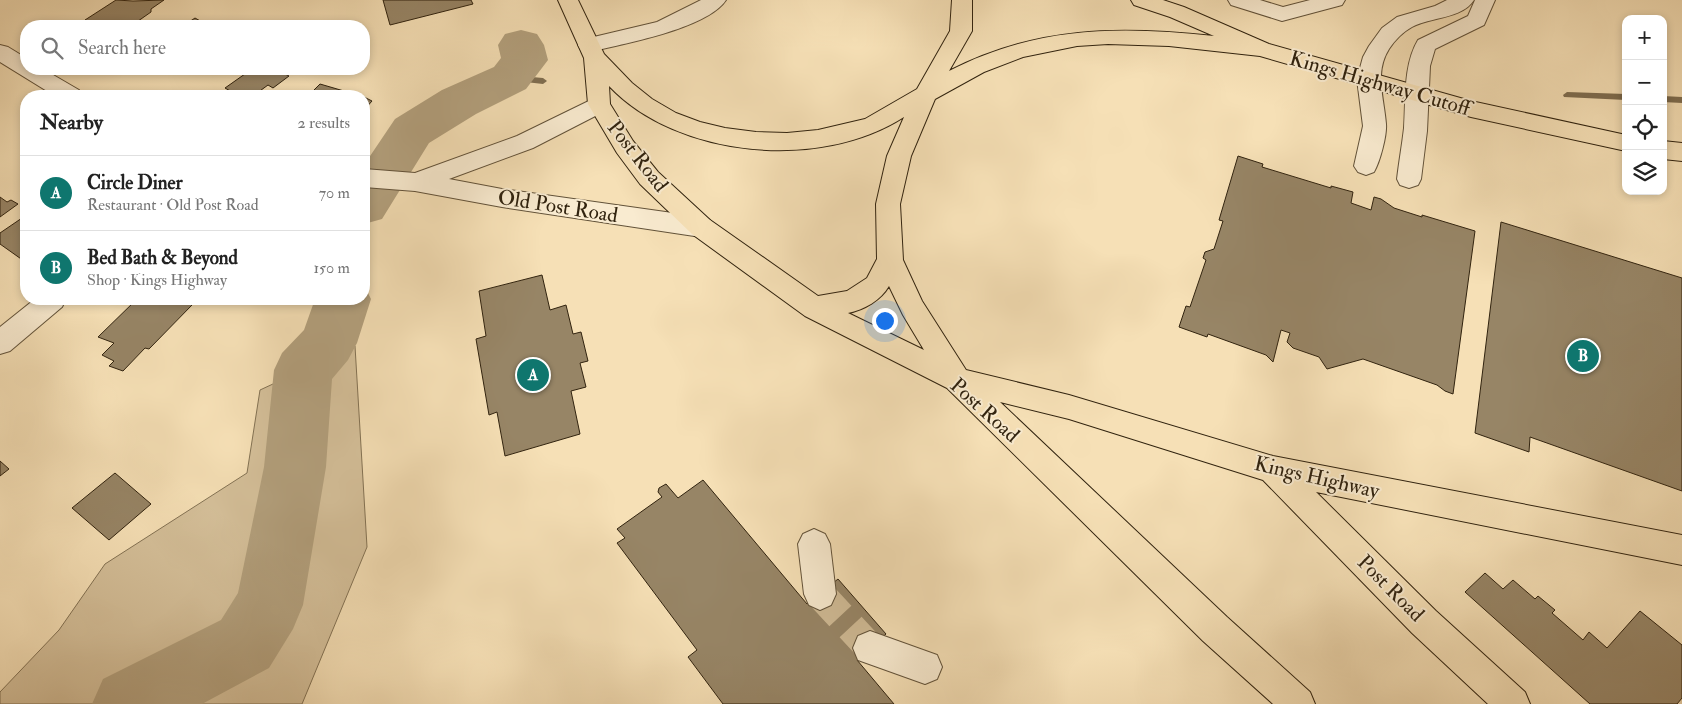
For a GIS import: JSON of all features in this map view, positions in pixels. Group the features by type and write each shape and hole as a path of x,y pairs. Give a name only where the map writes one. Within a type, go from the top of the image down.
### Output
{"main road":[{"name":"Post Road","path":"568,0 592,51 599,104 625,147 649,178 701,227 814,308 957,380 1215,629 1298,704"},
{"path":"961,31 962,0"},
{"path":"957,380 912,307 890,260 888,204 898,156 925,95 961,31 974,0"},
{"name":"Kings Highway Cutoff","path":"1141,0 1177,12 1261,49 1471,109 1622,142"},
{"path":"592,51 643,105 669,120 697,131 757,141 792,141 834,135 873,124 990,61 1017,51 1052,42 1091,37 1149,38 1261,49"},
{"path":"1667,150 1682,152"},
{"path":"814,308 854,301 876,285 890,260"},
{"name":"Kings Highway","path":"957,380 1069,407 1274,468 1402,496 1682,550"},
{"name":"Post Road","path":"1274,468 1424,622 1513,704"}],"street":[{"path":"592,51 664,28 689,6 716,0"},
{"path":"1238,0 1282,14 1335,0"},
{"path":"1366,166 1375,126 1368,79 1374,57 1380,46 1390,33 1405,22 1442,11 1464,0"},
{"path":"1409,179 1415,131 1419,66 1426,45 1477,20 1485,0"},
{"path":"0,52 20,64"},
{"path":"37,75 61,90"},
{"name":"Old Post Road","path":"415,182 525,142 599,104"},
{"name":"Old Post Road","path":"370,178 415,182 502,198 701,227"},
{"path":"0,343 46,305"},
{"path":"814,544 820,594"},
{"path":"870,648 924,667"}],"shaded area":[{"path":"355,346 367,547 302,704 0,704 0,692 59,630 105,564 247,473 260,390"}],"building":[{"path":"116,0 164,0 140,20 85,20"},
{"path":"383,0 471,0 473,4 390,25"},
{"path":"243,75 289,76 273,88 268,85 261,90 228,90 225,88"},
{"path":"320,84 340,90 314,90"},
{"path":"1238,156 1263,164 1262,167 1331,188 1331,186 1353,192 1351,203 1371,210 1374,197 1381,199 1394,208 1475,231 1453,394 1437,385 1363,359 1327,369 1319,357 1293,348 1287,342 1290,333 1281,330 1273,362 1266,355 1208,334 1207,337 1179,327 1186,306 1190,307 1206,260 1203,258 1205,252 1214,249 1223,221 1219,220"},
{"path":"0,197 7,202 11,200 18,204 0,217"},
{"path":"20,219 20,258 0,244 0,233"},
{"path":"1501,222 1682,278 1682,491 1530,437 1529,452 1475,433"},
{"path":"542,275 550,310 566,305 573,334 581,332 588,361 580,363 586,387 571,391 580,434 505,456 497,412 489,415 476,339 486,336 479,291"},
{"path":"131,305 192,305 149,349 145,348 123,371 109,366 114,361 102,355 114,343 98,337"},
{"path":"0,461 9,469 0,476"},
{"path":"115,473 151,504 109,540 72,508"},
{"path":"703,480 807,604 838,579 886,634 857,660 894,704 723,704 688,657 697,650 617,543 625,538 617,529 662,497 658,492 659,488 666,484 678,498"},
{"path":"1485,573 1503,589 1513,580 1535,599 1538,596 1555,610 1552,613 1583,640 1589,632 1607,648 1640,611 1682,645 1682,698 1677,704 1590,704 1465,592"}],"waterway":[{"path":"370,196 412,131 459,102 510,78 525,60 521,45"},
{"path":"510,78 543,81"},
{"path":"1567,95 1622,97"},
{"path":"1667,99 1682,100"},
{"path":"128,704 245,644 269,605 295,467 303,370 328,343 341,305"}],"tunnel":[{"path":"820,594 870,648"}],"place":[{"name":"Bed Bath & Beyond","path":"1583,356"},
{"name":"Circle Diner","path":"533,375"}]}
